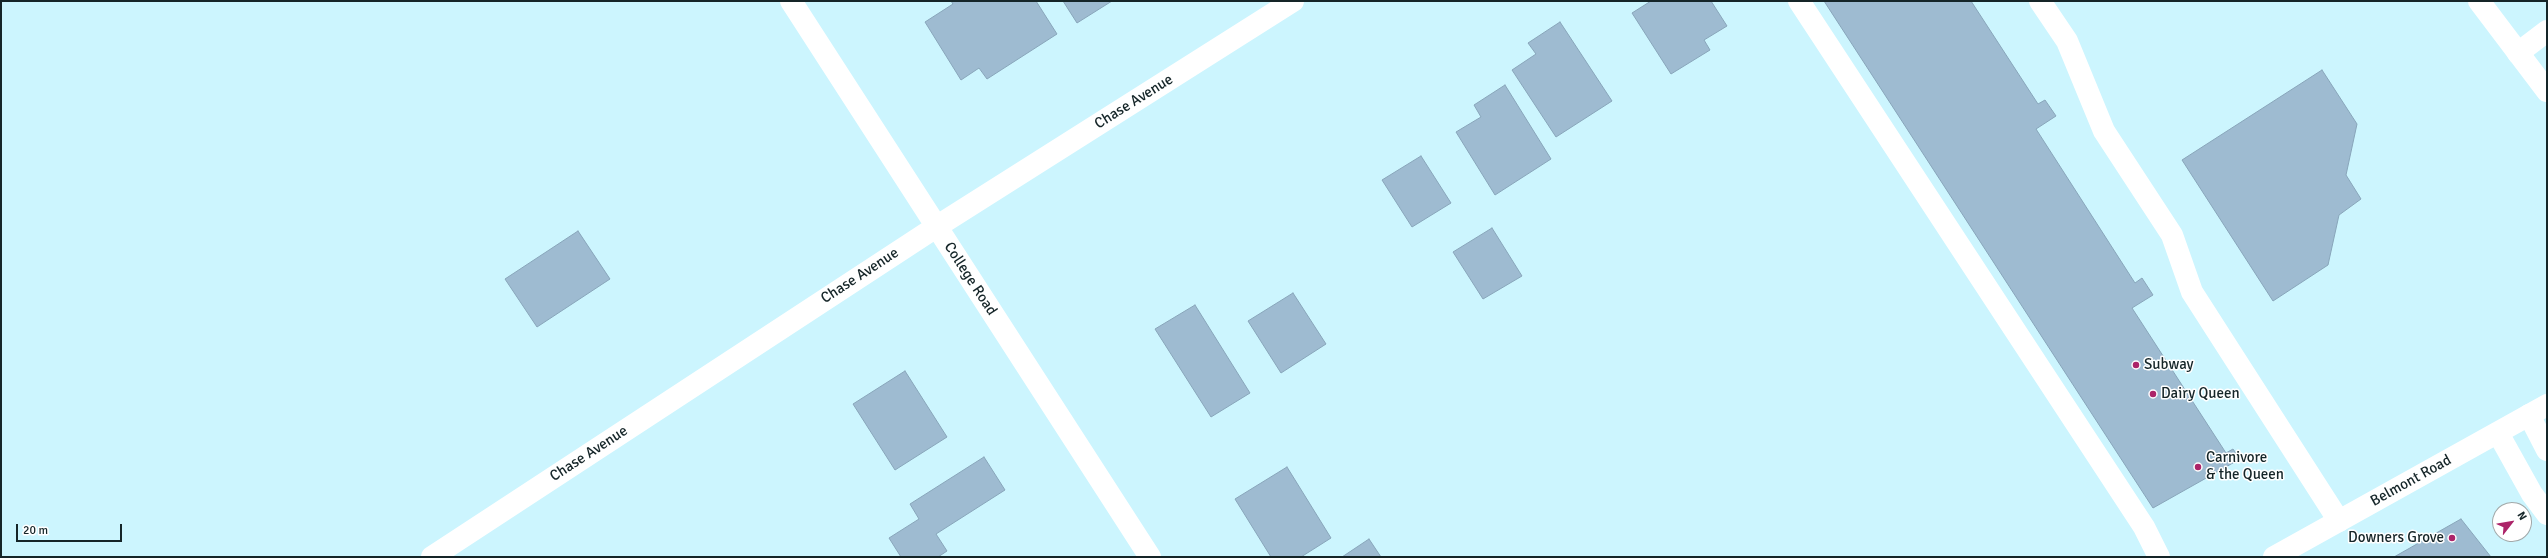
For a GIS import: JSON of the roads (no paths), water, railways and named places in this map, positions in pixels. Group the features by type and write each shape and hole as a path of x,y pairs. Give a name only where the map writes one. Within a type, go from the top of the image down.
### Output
{"street":[{"name":"College Road","path":"791,1 1150,557"},
{"name":"Chase Avenue","path":"432,557 936,227 1293,1"},
{"path":"1799,1 2140,520 2159,557"},
{"path":"2040,1 2067,41 2104,132 2172,235 2192,292 2339,521"},
{"path":"2478,1 2547,91"},
{"path":"2518,53 2547,31"},
{"path":"2538,410 2547,450"},
{"name":"Belmont Road","path":"2274,557 2538,410"},
{"path":"2498,433 2532,494 2547,514"}],"place":[{"name":"Subway","path":"2136,365"},
{"name":"Dairy Queen","path":"2153,394"},
{"name":"Carnivore & the Queen","path":"2198,467"},
{"name":"Downers Grove","path":"2452,538"}]}
